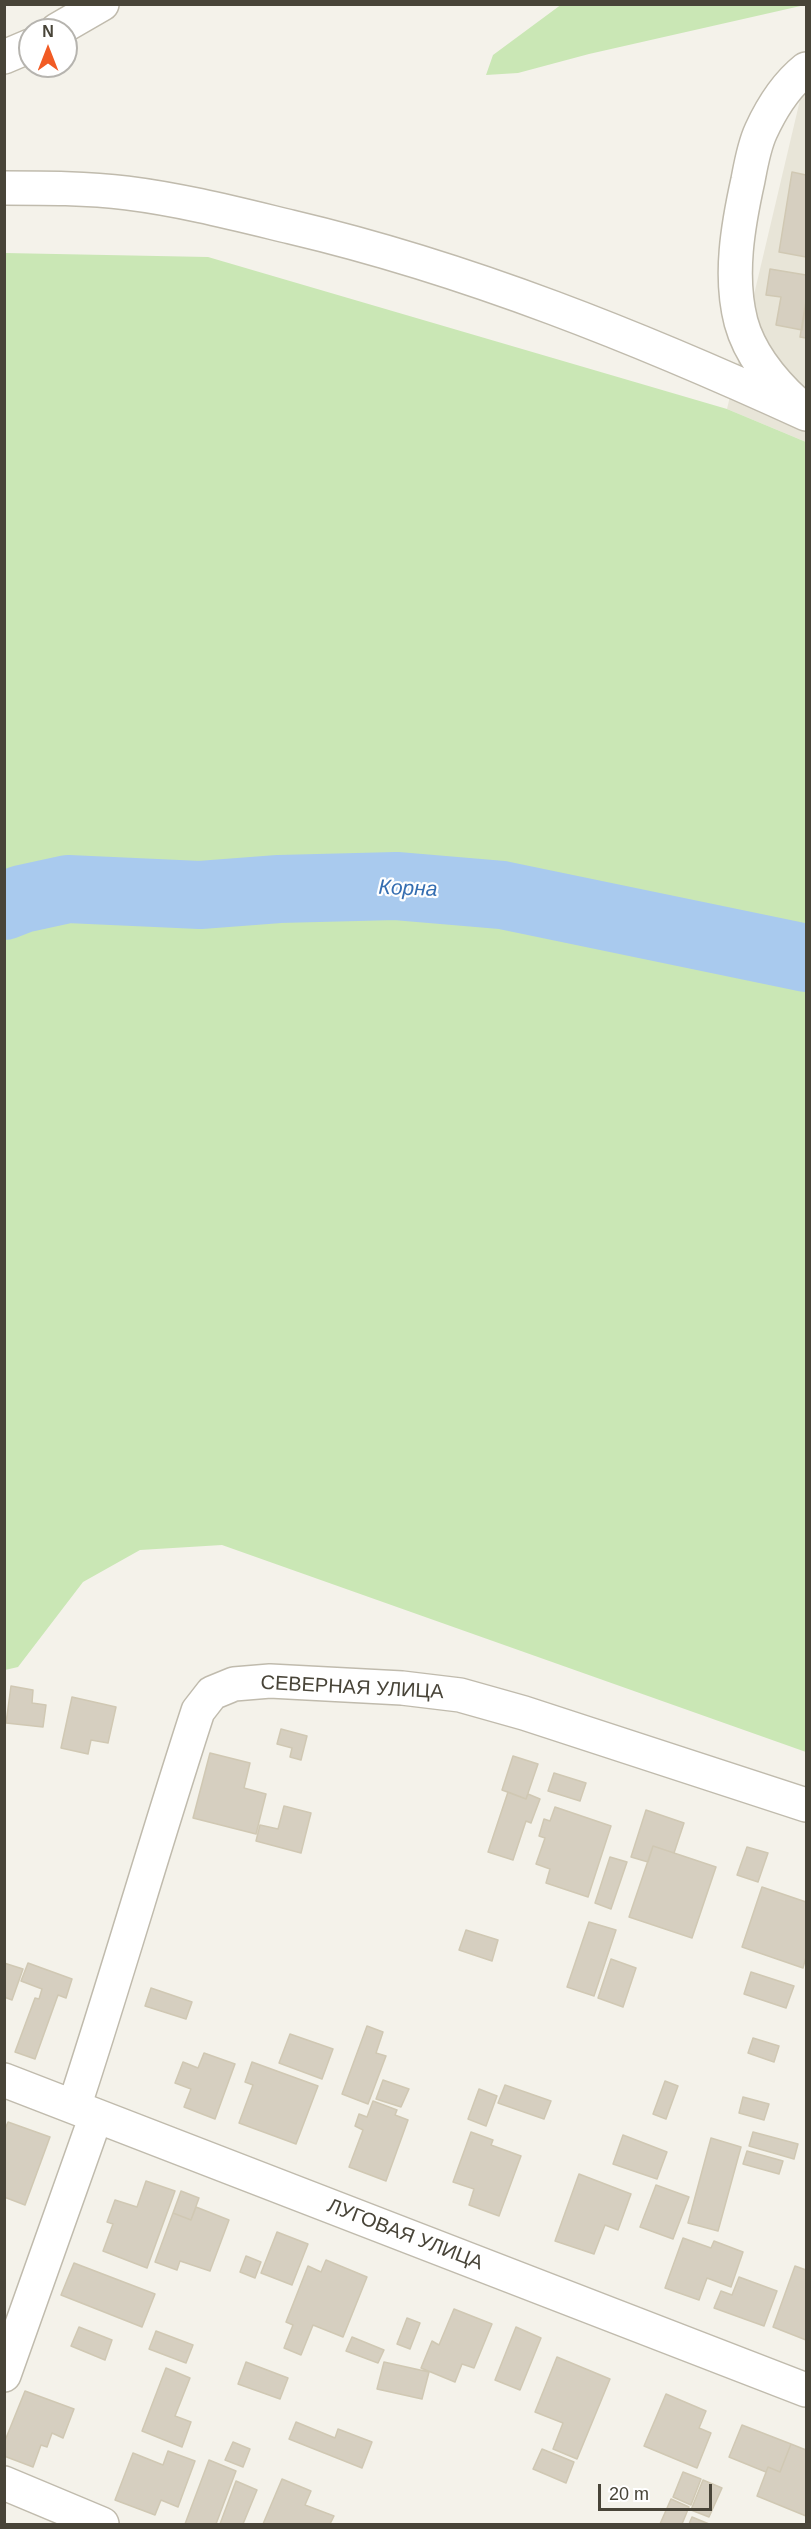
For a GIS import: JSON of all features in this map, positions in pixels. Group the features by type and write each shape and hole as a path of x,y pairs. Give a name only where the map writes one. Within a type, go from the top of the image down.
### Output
{"street":[{"path":"78,18 102,4"},
{"path":"4,57 18,51"},
{"path":"798,410 771,380 749,343 741,321 735,278 740,223 760,133 784,90 807,69"},
{"path":"4,188 46,188 136,195 201,205 369,245 548,305 798,410"},
{"name":"СЕВЕРНАЯ УЛИЦА","path":"4,2375 85,2112 124,1953 154,1848 198,1711 212,1693 234,1684 270,1681 402,1688 460,1695 524,1713 807,1805"},
{"name":"ЛУГОВАЯ УЛИЦА","path":"4,2079 807,2390"},
{"path":"4,2483 102,2524"}],"shaded area":[{"path":"806,81 806,442 727,409"}],"green space":[{"path":"562,4 805,5 589,54 518,73 486,75 493,55"},
{"path":"5,253 208,257 727,409 806,442 806,1752 222,1545 140,1550 83,1582 18,1667 5,1670"}],"building":[{"path":"792,172 806,175 806,257 779,252"},
{"path":"770,269 806,275 806,301 802,330 776,325 781,297 766,295"},
{"path":"806,301 806,338 800,337"},
{"path":"11,1686 33,1690 32,1703 46,1705 43,1727 6,1723"},
{"path":"72,1697 116,1707 108,1743 91,1740 88,1754 61,1748"},
{"path":"281,1729 307,1736 301,1760 290,1757 292,1748 277,1744"},
{"path":"210,1753 250,1763 244,1788 266,1794 256,1834 193,1818"},
{"path":"513,1756 538,1764 526,1799 502,1790"},
{"path":"554,1773 586,1783 580,1801 548,1791"},
{"path":"508,1792 526,1799 528,1794 540,1799 531,1823 526,1821 513,1860 488,1852"},
{"path":"284,1806 311,1813 301,1853 256,1841 260,1825 278,1829"},
{"path":"555,1807 611,1826 588,1897 546,1883 550,1869 536,1864 545,1838 539,1836 544,1819 550,1821"},
{"path":"646,1810 684,1823 674,1853 653,1846 648,1862 631,1857"},
{"path":"653,1846 716,1867 692,1938 629,1917"},
{"path":"747,1847 768,1853 758,1882 737,1875"},
{"path":"610,1857 627,1862 611,1909 595,1903"},
{"path":"762,1887 806,1902 806,1957 803,1968 742,1947"},
{"path":"589,1922 616,1930 594,1996 567,1987"},
{"path":"466,1930 498,1940 492,1961 459,1950"},
{"path":"611,1959 636,1968 623,2007 598,1998"},
{"path":"4,1963 23,1969 12,2000 4,1997"},
{"path":"28,1963 72,1979 66,1998 58,1995 35,2059 15,2052 35,1998 39,1999 42,1989 21,1981"},
{"path":"751,1972 794,1986 786,2008 744,1994"},
{"path":"151,1988 192,2002 186,2019 145,2006"},
{"path":"367,2026 383,2032 376,2053 386,2056 368,2104 342,2094"},
{"path":"290,2034 333,2049 322,2079 279,2063"},
{"path":"753,2038 779,2046 774,2062 748,2053"},
{"path":"204,2053 235,2064 215,2119 184,2107 191,2089 175,2083 183,2062 198,2068"},
{"path":"252,2062 318,2086 296,2144 239,2123 253,2085 245,2082"},
{"path":"383,2080 409,2089 401,2107 376,2099"},
{"path":"665,2081 678,2086 666,2119 653,2114"},
{"path":"505,2085 551,2101 544,2119 498,2103"},
{"path":"479,2089 497,2096 486,2126 468,2119"},
{"path":"743,2097 769,2104 764,2120 739,2113"},
{"path":"373,2101 397,2110 395,2115 408,2120 386,2181 349,2167 363,2130 355,2126 359,2114 367,2117"},
{"path":"8,2122 50,2137 25,2205 4,2197 4,2131"},
{"path":"471,2132 493,2140 491,2145 521,2156 499,2216 469,2205 474,2189 453,2182"},
{"path":"753,2132 798,2144 794,2159 749,2146"},
{"path":"623,2135 667,2152 657,2179 613,2164"},
{"path":"711,2138 741,2147 718,2231 688,2223"},
{"path":"747,2151 783,2161 779,2174 743,2164"},
{"path":"579,2174 631,2194 618,2230 605,2225 594,2254 555,2241"},
{"path":"146,2181 175,2191 147,2268 103,2251 113,2224 107,2222 115,2200 137,2207"},
{"path":"656,2185 689,2197 673,2239 640,2227"},
{"path":"181,2191 199,2198 191,2220 173,2213"},
{"path":"196,2207 229,2220 210,2271 180,2261 177,2270 155,2262 173,2213 191,2220"},
{"path":"277,2232 308,2244 292,2285 261,2273"},
{"path":"683,2238 711,2248 714,2241 743,2252 731,2287 707,2278 699,2300 665,2288"},
{"path":"246,2256 261,2262 255,2278 240,2272"},
{"path":"326,2260 367,2277 343,2337 313,2325 301,2355 284,2348 293,2325 286,2322 308,2266 321,2272"},
{"path":"74,2263 155,2294 142,2327 61,2295"},
{"path":"795,2266 806,2270 806,2340 773,2327"},
{"path":"739,2277 777,2291 764,2326 714,2308 721,2291 732,2295"},
{"path":"454,2309 492,2324 474,2368 462,2364 455,2382 421,2368 432,2341 439,2345"},
{"path":"407,2318 420,2323 410,2349 397,2344"},
{"path":"79,2327 112,2340 105,2360 71,2346"},
{"path":"516,2327 541,2338 520,2390 495,2380"},
{"path":"156,2331 193,2345 186,2363 149,2349"},
{"path":"352,2337 384,2350 378,2363 346,2351"},
{"path":"557,2357 610,2379 577,2459 553,2449 563,2423 535,2412"},
{"path":"246,2362 288,2378 280,2399 238,2384"},
{"path":"384,2362 429,2372 422,2399 377,2389"},
{"path":"166,2368 190,2378 175,2416 191,2422 182,2447 142,2431"},
{"path":"25,2391 74,2409 63,2438 52,2433 47,2447 41,2445 33,2467 4,2456 4,2443"},
{"path":"666,2394 706,2411 699,2428 711,2433 697,2468 644,2446"},
{"path":"296,2422 335,2438 338,2429 372,2442 362,2468 289,2439"},
{"path":"742,2425 791,2444 780,2472 768,2467 766,2472 729,2457"},
{"path":"233,2442 250,2449 243,2467 225,2460"},
{"path":"791,2444 806,2450 806,2516 757,2496 768,2467 780,2472"},
{"path":"542,2449 574,2462 566,2483 533,2469"},
{"path":"168,2451 195,2461 178,2507 161,2500 155,2515 115,2500 133,2453 163,2465"},
{"path":"209,2460 236,2471 216,2524 185,2524"},
{"path":"683,2472 701,2479 691,2505 673,2497"},
{"path":"282,2479 311,2491 305,2505 334,2516 330,2524 263,2524"},
{"path":"703,2480 722,2488 709,2517 691,2510"},
{"path":"236,2481 257,2490 243,2524 220,2524"},
{"path":"671,2499 689,2507 682,2524 660,2524"},
{"path":"692,2517 709,2524 689,2524"}],"waterway":[{"name":"Корна","path":"4,906 22,899 68,889 200,895 279,889 396,886 502,895 806,958"}]}
